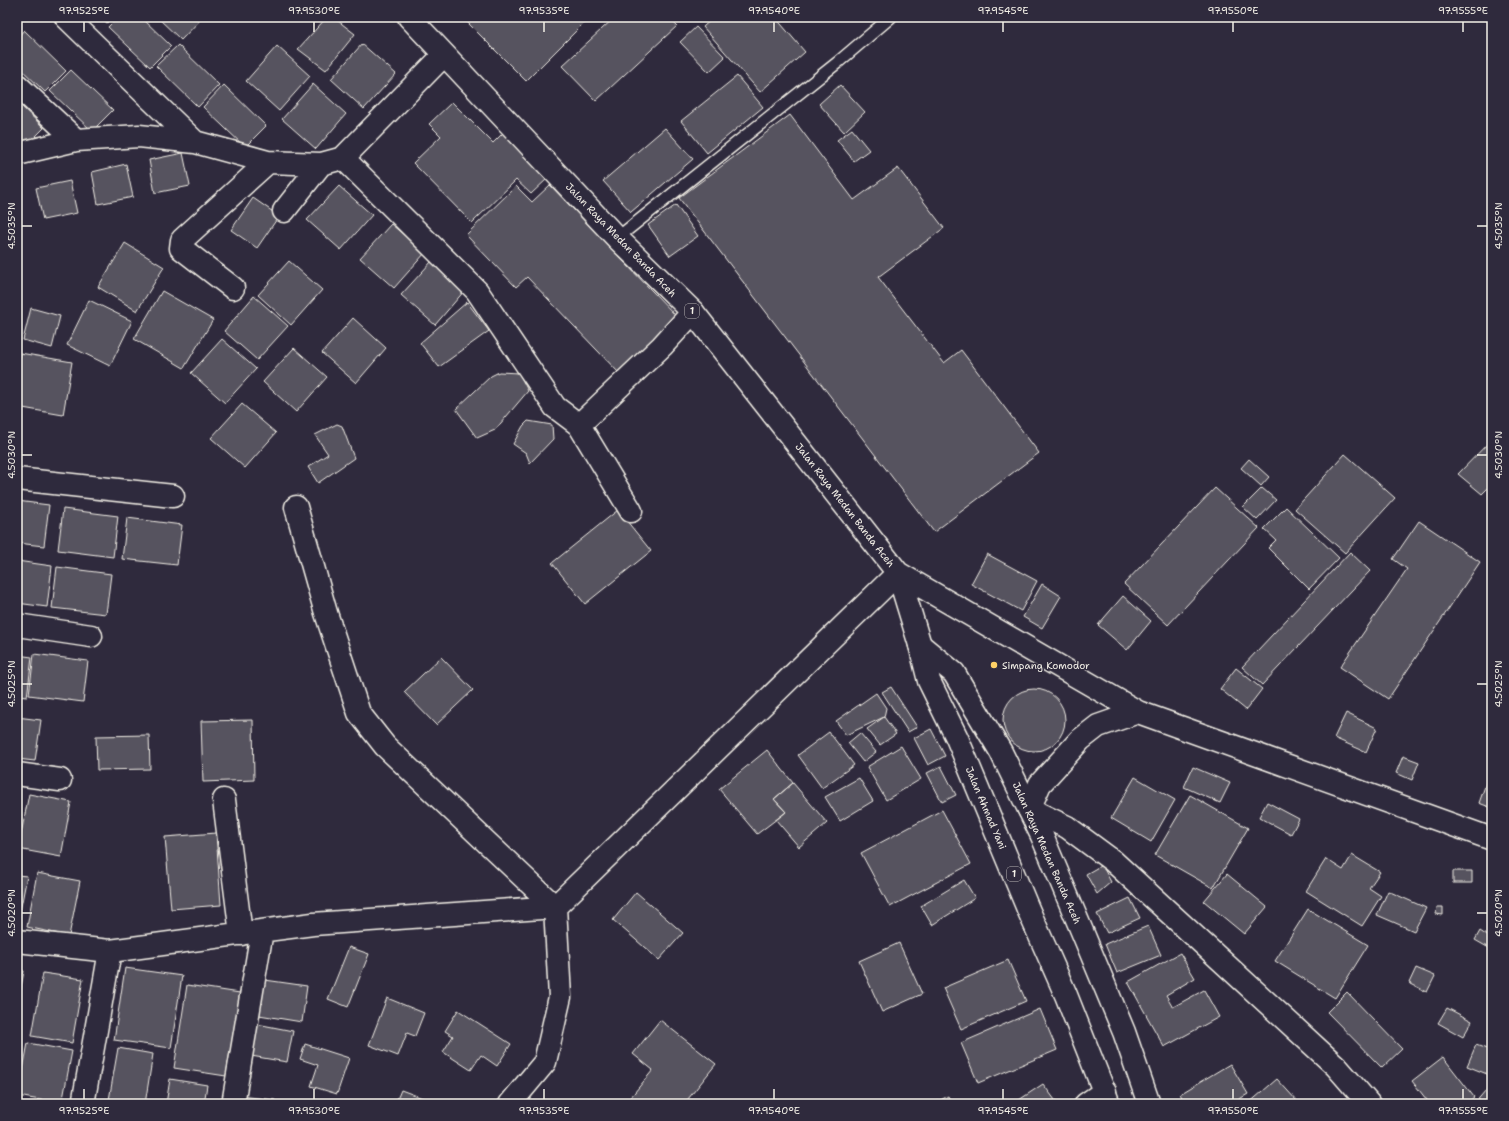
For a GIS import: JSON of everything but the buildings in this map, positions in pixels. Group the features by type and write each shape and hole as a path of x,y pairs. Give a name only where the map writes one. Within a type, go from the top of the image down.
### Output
{"main road":[{"path":"66,17 195,142"},
{"name":"Jalan Raya Medan Banda Aceh","path":"409,17 617,238 693,312 898,573 920,645 954,673 1001,752 1029,809 1045,843 1124,1032 1149,1104"},
{"path":"17,154 76,140 139,136 195,142 268,162 321,164 343,158 444,55"},
{"path":"17,85 76,140"},
{"path":"343,158 477,291 555,407 578,425 631,511"},
{"path":"233,288 181,248 182,240 268,162"},
{"path":"284,211 321,164"},
{"path":"578,425 662,346 693,312"},
{"path":"17,479 172,496"},
{"path":"296,507 326,613 359,713 385,746 555,907 560,996 545,1062 510,1104"},
{"path":"17,941 110,951 313,924 555,907 898,573 1138,712 1492,839"},
{"path":"17,625 91,636"},
{"name":"Jalan Ahmad Yani","path":"920,645 929,681 957,738 1107,1097"},
{"path":"1138,712 1098,726 1080,740 1040,784 1029,809 1067,827 1113,861 1336,1066 1369,1104"},
{"path":"17,774 60,780"},
{"path":"224,800 241,934"},
{"path":"233,1104 262,931"},
{"path":"83,1104 110,951"},
{"path":"1086,1104 1107,1097"}],"lane":[{"path":"617,238 837,63 891,17"}],"place":[{"name":"Simpang Komodor","path":"994,665"}]}
